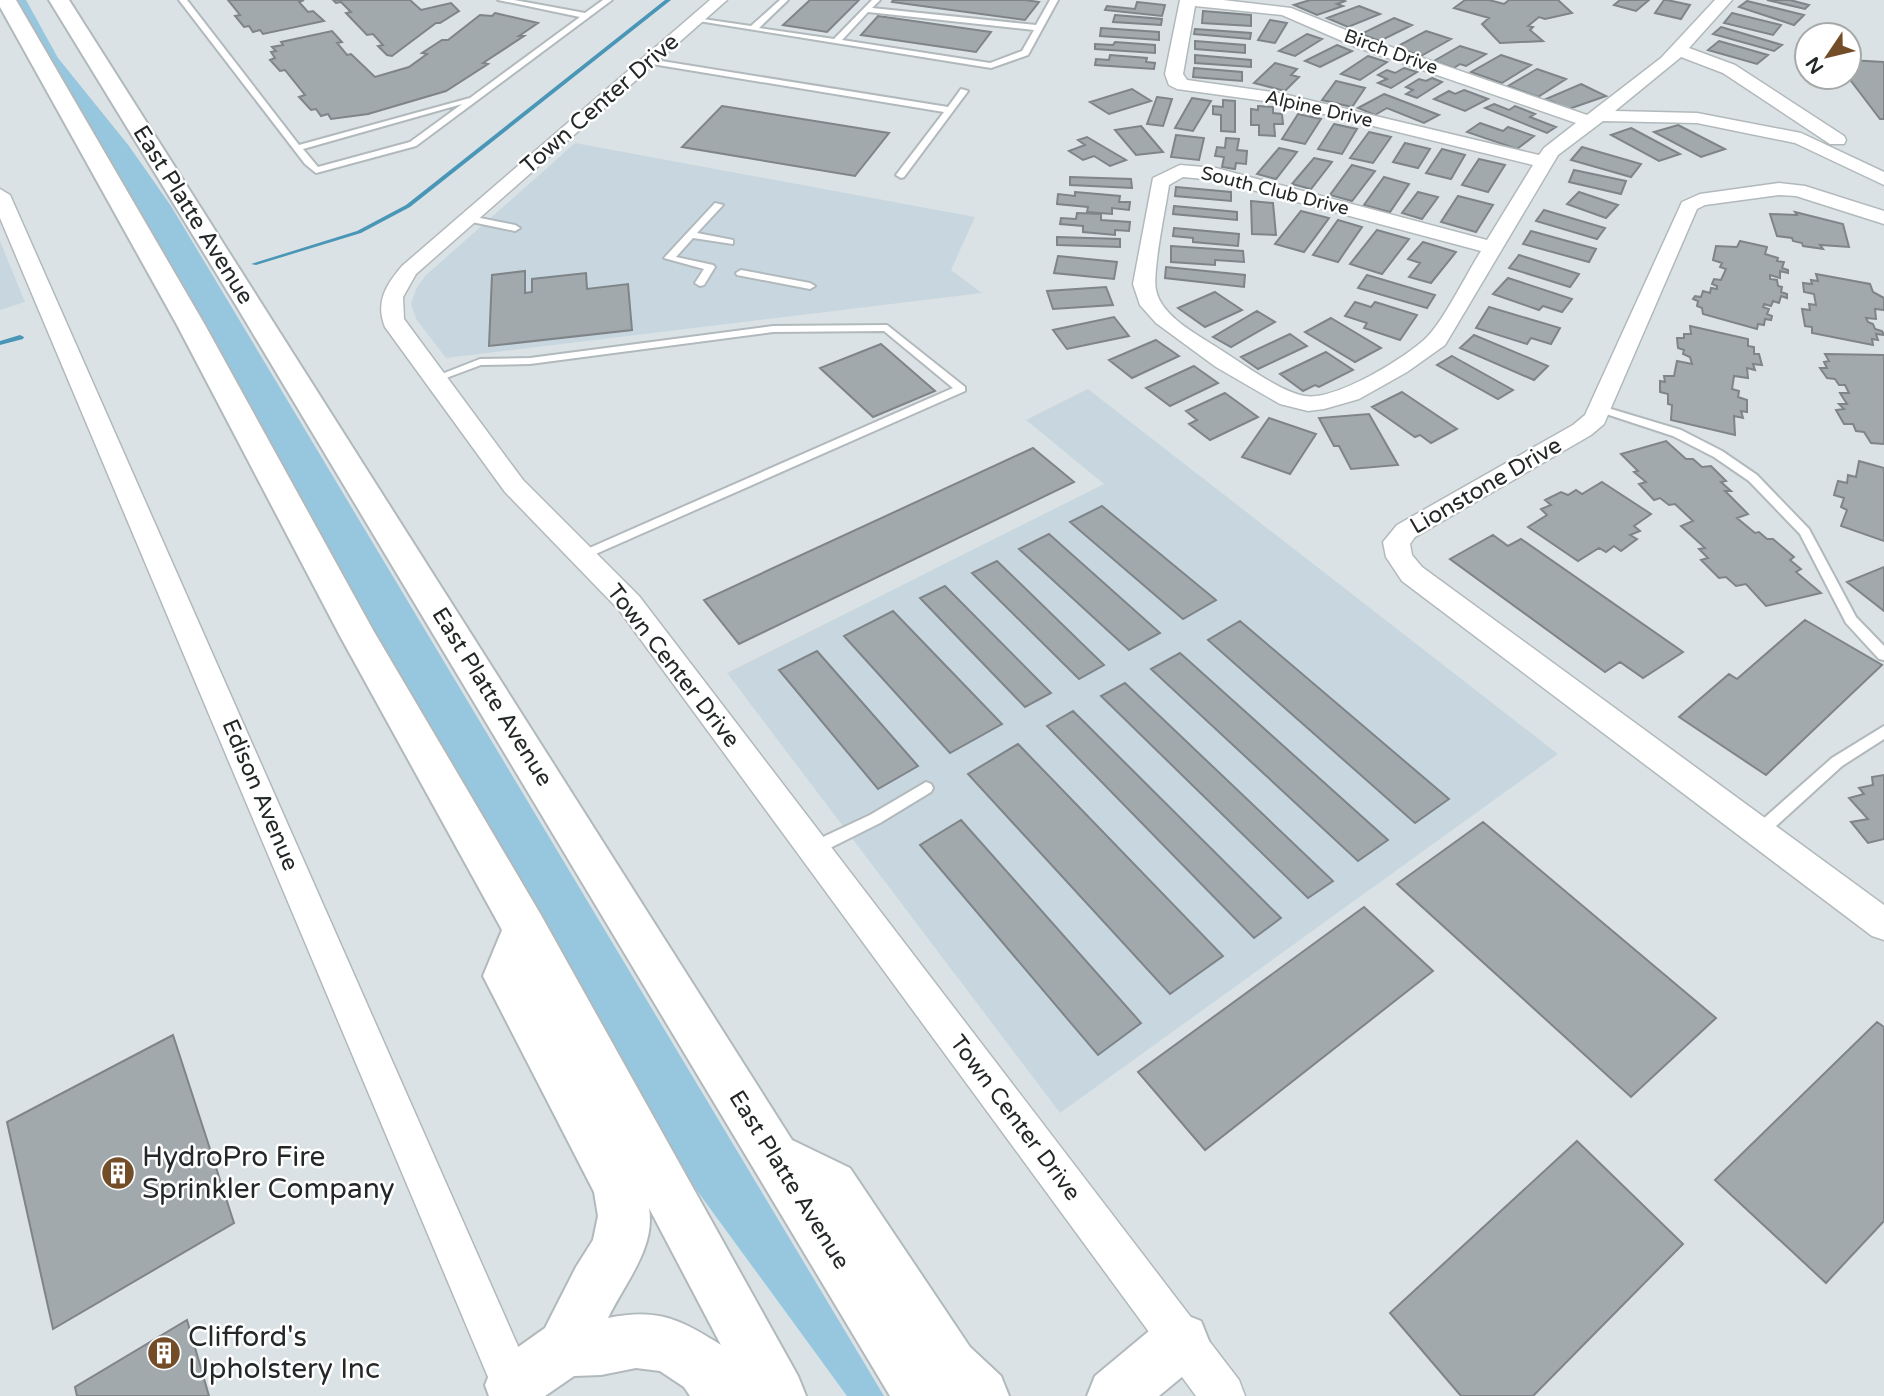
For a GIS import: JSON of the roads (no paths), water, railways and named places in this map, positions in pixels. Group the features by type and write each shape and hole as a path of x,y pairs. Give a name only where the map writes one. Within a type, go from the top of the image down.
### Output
{"highway":[{"path":"6,0 191,326 358,636 525,929 778,1396"},
{"name":"East Platte Avenue","path":"59,0 922,1396"},
{"path":"516,1390 565,1348 595,1286 617,1250 624,1216 619,1187 506,976 525,929"},
{"path":"776,1158 832,1186 950,1367 981,1396"},
{"path":"565,1348 601,1347 636,1340 669,1345 704,1367 724,1396"},
{"path":"1115,1396 1181,1341"}],"street":[{"name":"Town Center Drive","path":"719,0 409,270 395,287 390,314 396,327 514,486 629,603 1223,1396"},
{"path":"1698,0 1722,3"},
{"name":"Birch Drive","path":"1187,1 1269,8 1293,13 1362,43 1595,119 1697,118 1801,139"},
{"name":"Alpine Drive","path":"1187,1 1174,74 1175,81 1183,85 1279,98 1543,162"},
{"name":"South Club Drive","path":"1493,248 1216,174 1180,171 1160,182 1144,284 1146,297 1165,320 1260,385 1303,403 1325,402 1347,395 1408,361 1437,340 1493,248 1543,162 1560,143 1595,119 1673,56 1722,3"},
{"path":"1673,56 1711,77 1801,139 1884,179"},
{"path":"1673,56 1729,69 1830,136 1884,163"},
{"name":"Lionstone Drive","path":"1884,218 1798,190 1779,189 1700,200 1689,206 1595,419 1582,430 1406,531 1396,542 1399,557 1412,574 1884,925"},
{"name":"Edison Avenue","path":"0,195 516,1390"}],"lane":[{"path":"183,0 316,170 413,144 608,0"},
{"path":"502,0 587,16"},
{"path":"753,29 784,0"},
{"path":"836,42 876,0"},
{"path":"696,20 991,66 1025,53 1054,0"},
{"path":"867,9 1039,29"},
{"path":"649,61 949,110"},
{"path":"901,175 964,91"},
{"path":"297,148 478,97"},
{"path":"699,283 710,267 669,258 718,205"},
{"path":"470,219 515,228"},
{"path":"691,234 730,242"},
{"path":"741,273 810,286"},
{"path":"434,379 480,362 530,361 773,329 887,327 961,389 582,556"},
{"path":"1601,409 1677,433 1718,454 1753,478 1805,532 1851,620 1884,655"},
{"path":"1759,832 1837,762 1884,732"},
{"path":"813,849 875,818 926,788"}],"waterway":[{"path":"254,264 359,232 408,206 668,0"},
{"path":"0,343 20,337"}],"place":[{"name":"HydroPro Fire Sprinkler Company","path":"118,1173"},
{"name":"Clifford's Upholstery Inc","path":"164,1353"}]}
